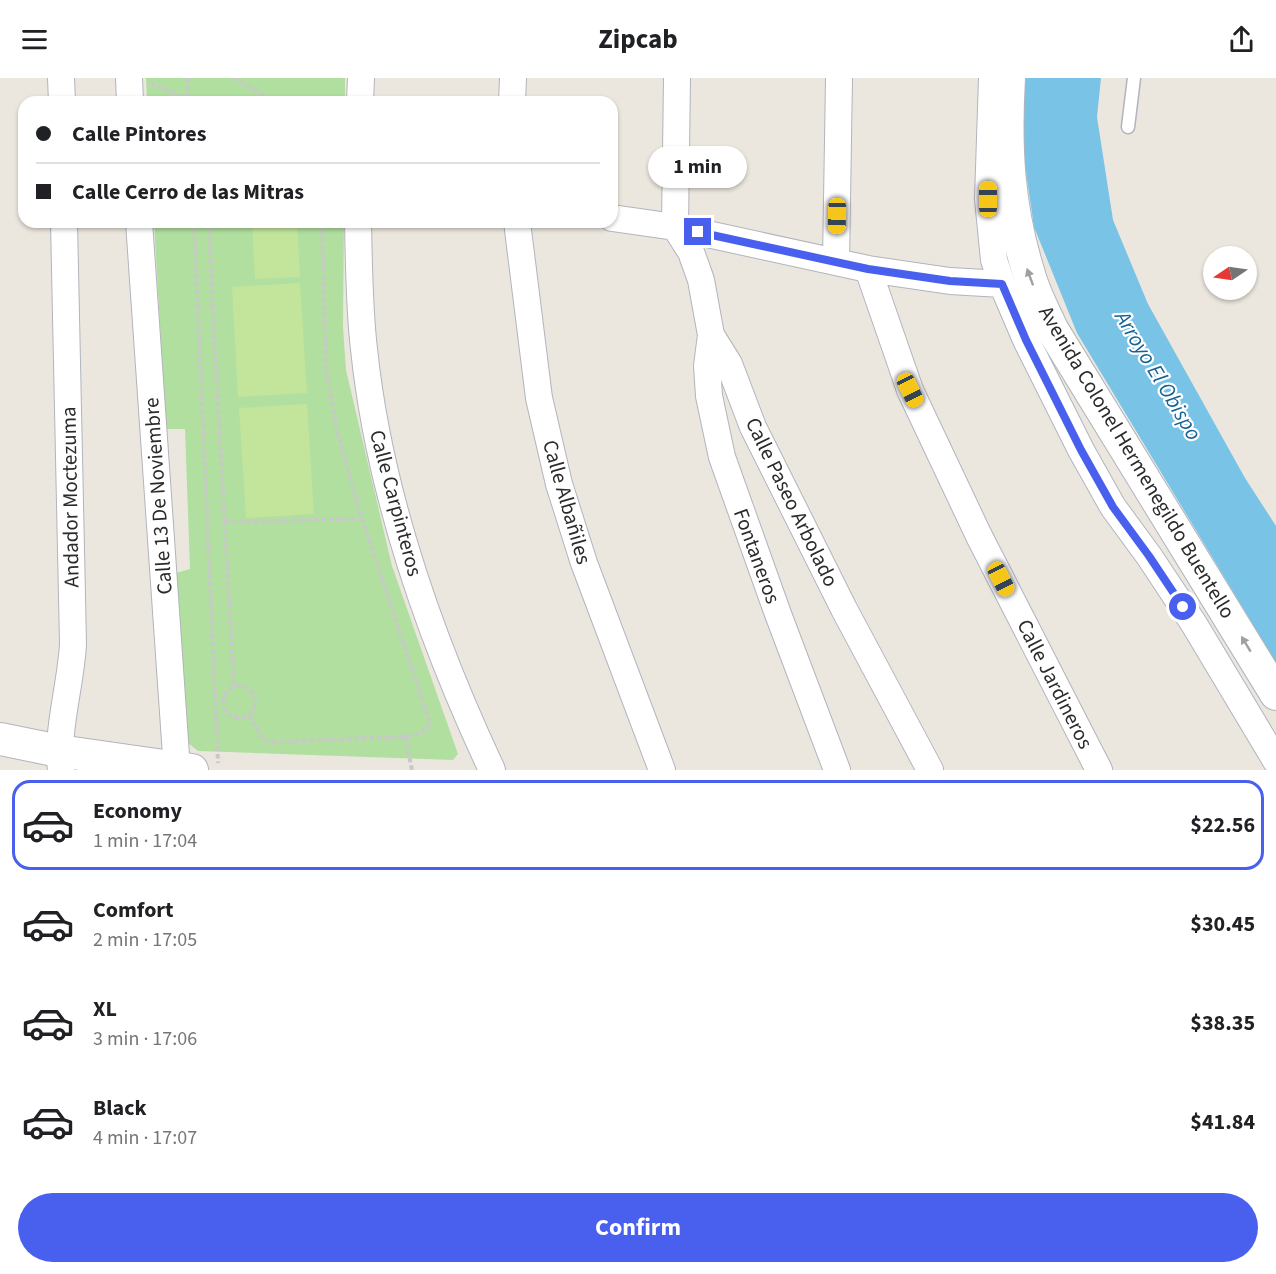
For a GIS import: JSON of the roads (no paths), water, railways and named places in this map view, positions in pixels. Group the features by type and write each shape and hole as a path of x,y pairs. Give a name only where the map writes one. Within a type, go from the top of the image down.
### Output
{"street":[{"path":"61,78 62,96"},
{"path":"360,96 361,78"},
{"path":"512,96 513,78"},
{"path":"675,227 677,78"},
{"path":"836,262 839,78"},
{"path":"992,78 988,199 994,260 1002,284 1026,340 1081,450 1113,507 1194,624 1276,761"},
{"name":"Avenida Colonel Hermenegildo Buentello","path":"1009,78 1006,128 1014,218 1029,276 1052,329 1276,694"},
{"path":"132,96 138,79"},
{"path":"618,219 675,227 868,269 950,281 1002,284"},
{"name":"Calle Paseo Arbolado","path":"675,227 691,252 700,280 711,335 729,364 753,427 834,589 930,770"},
{"name":"Andador Moctezuma","path":"60,761 72,671 73,644 64,228"},
{"name":"Calle 13 De Noviembre","path":"139,228 182,770"},
{"name":"Calle Carpinteros","path":"358,228 364,350 376,429 400,532 428,616 492,770"},
{"name":"Calle Albañiles","path":"518,228 539,398 558,484 584,563 662,770"},
{"name":"Calle Jardineros","path":"868,269 910,390 980,536 1099,770"},
{"name":"Fontaneros","path":"711,335 707,366 709,396 722,457 837,770"},
{"path":"0,739 60,761 182,770"}],"lane":[{"path":"1128,127 1134,78"}],"water":[{"name":"Arroyo El Obispo","path":"1026,78 1101,78 1097,117 1113,220 1148,304 1245,478 1276,526 1276,663 1077,333 1034,227 1019,124"}]}
